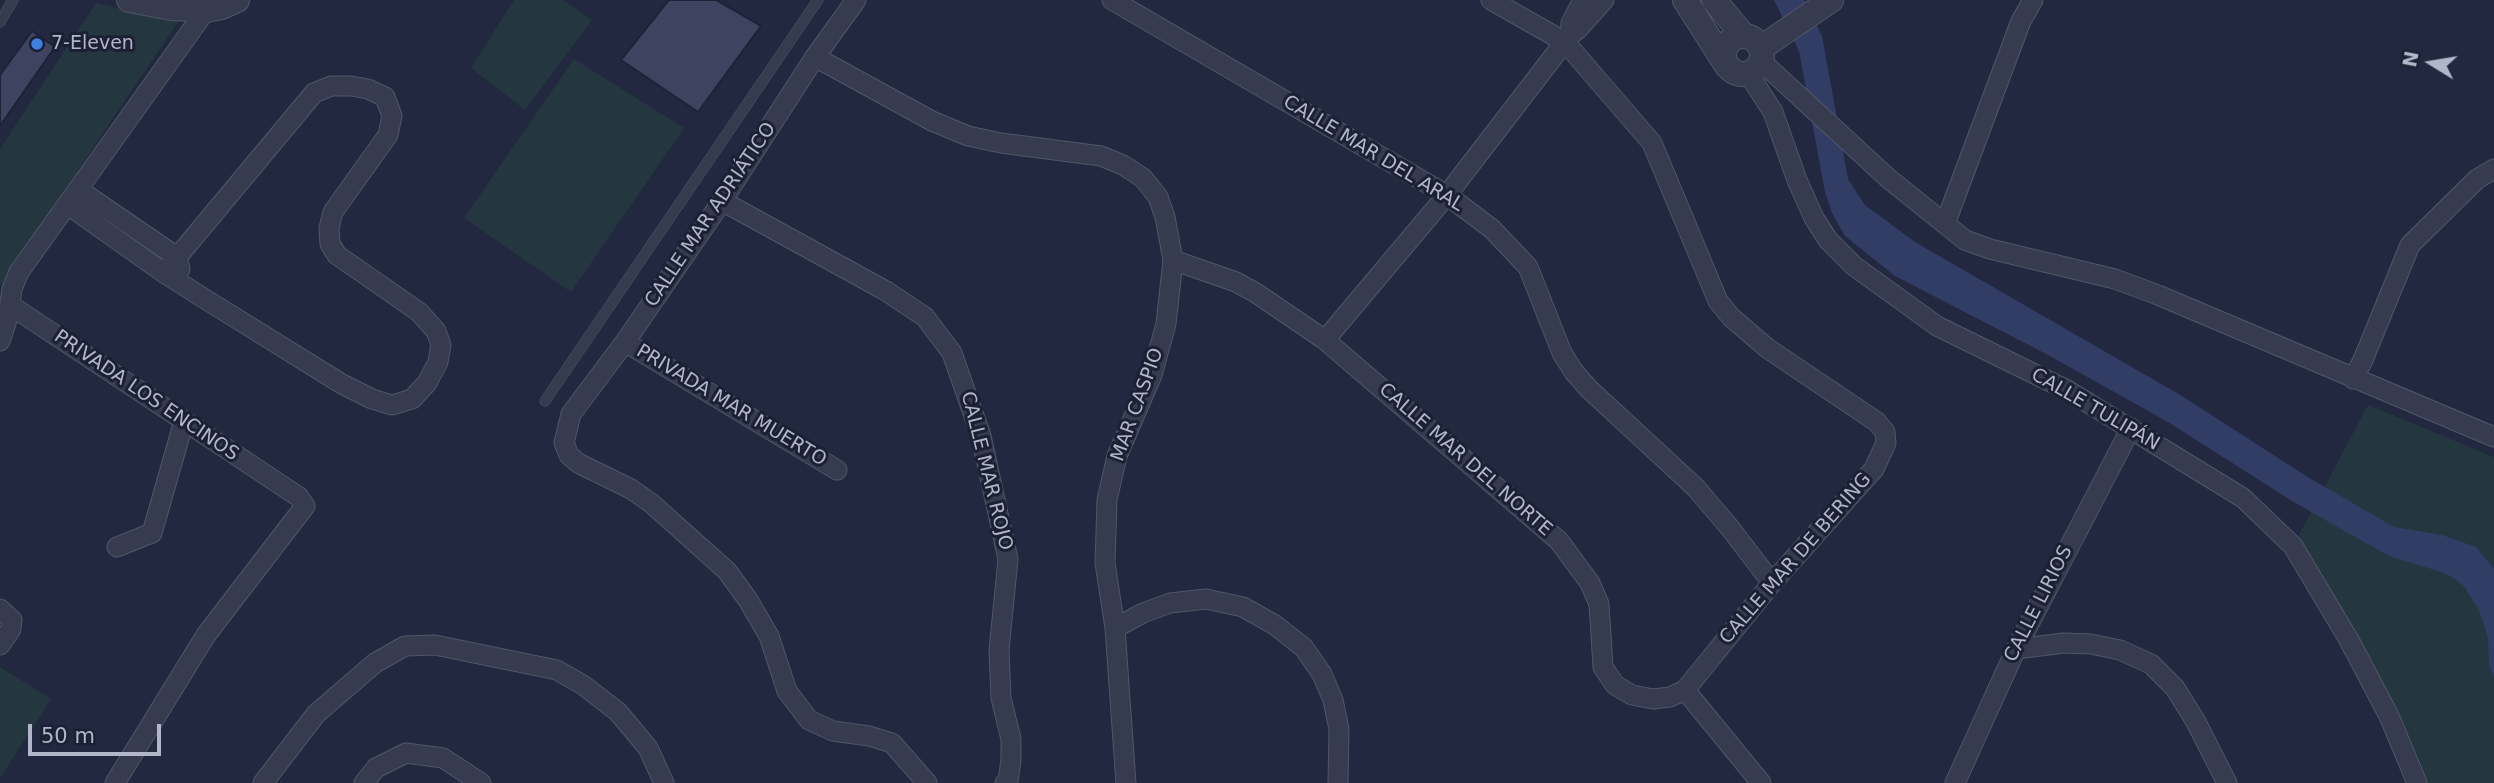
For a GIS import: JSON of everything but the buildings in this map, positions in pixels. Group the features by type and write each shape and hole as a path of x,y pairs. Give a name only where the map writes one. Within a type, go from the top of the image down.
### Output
{"street":[{"path":"129,0 172,8 208,5 222,7 237,0"},
{"name":"CALLE MAR ADRIÁTICO","path":"856,0 625,342 571,414 564,443 569,455 578,463 631,489 652,503 727,571 769,636 787,691 809,720 832,731 869,736 892,743 927,783"},
{"name":"CALLE MAR DEL ARAL","path":"1112,0 1447,195 1492,229 1528,267 1562,353 1574,372 1696,488 1772,583"},
{"path":"1491,0 1567,38"},
{"path":"1567,38 1571,23 1583,0"},
{"path":"1325,340 1447,195 1567,38 1604,0"},
{"path":"1685,0 1748,57 1804,99 1889,179 1965,240 1990,249 2115,279 2158,295 2494,437"},
{"path":"1714,0 1748,57"},
{"path":"1748,57 1831,0"},
{"path":"1945,224 2021,21 2033,0"},
{"path":"0,341 12,289 19,272 74,198 208,5"},
{"name":"CALLE MAR DE BERING","path":"1567,38 1651,143 1718,301 1731,317 1767,348 1877,422 1885,432 1886,443 1874,469 1772,583 1685,690"},
{"name":"MAR CASPIO","path":"815,57 932,121 968,136 1101,156 1123,165 1143,178 1158,197 1165,217 1173,260 1166,324 1148,386 1117,456 1107,500 1105,563 1115,628 1126,783"},
{"name":"CALLE TULIPÁN","path":"1748,57 1773,111 1797,180 1814,218 1828,240 1854,267 1937,326 2067,390 2243,498 2293,546 2349,640 2389,716 2418,781"},
{"path":"74,198 164,273 342,384 372,399 392,405 412,399 427,383 438,362 442,345 436,331 419,312 337,255 330,244 329,228 333,212 388,135 391,116 385,97 368,89 331,86 314,93 164,273"},
{"path":"2353,379 2410,245 2477,179 2494,169"},
{"path":"74,198 177,257 184,284"},
{"name":"CALLE MAR ROJO","path":"722,201 896,298 925,317 952,353 981,436 1008,559 999,650 1001,698 1011,739 1011,760 1008,780 1005,783"},
{"name":"CALLE MAR DEL NORTE","path":"1173,260 1236,282 1325,340 1559,541 1590,583 1599,604 1603,667 1615,685 1632,695 1653,699 1670,697 1685,690"},
{"name":"PRIVADA LOS ENCINOS","path":"10,305 299,497 305,506 206,635 114,783"},
{"name":"PRIVADA MAR MUERTO","path":"625,342 837,470"},
{"path":"117,547 152,533 184,421"},
{"name":"CALLE LIRIOS","path":"1955,783 2016,649 2131,428"},
{"path":"1115,628 1170,603 1206,599 1244,607 1275,625 1304,648 1322,674 1333,700 1339,729 1338,783"},
{"path":"0,608 12,620 11,629 0,645"},
{"path":"2016,649 2064,643 2091,643 2120,650 2151,664 2175,688 2227,783"},
{"path":"263,783 316,714 375,663 405,646 435,645 556,670 583,685 618,712 648,748 664,783"},
{"path":"1685,690 1761,783"},
{"path":"364,783 376,768 406,753 443,758 481,783"}],"lane":[{"path":"0,22 13,0"},
{"path":"545,401 818,0"}],"shaded area":[{"path":"514,0 563,0 592,20 525,110 471,68"},
{"path":"96,3 178,22 0,286 0,149"},
{"path":"574,59 684,128 571,292 464,218"},
{"path":"2368,405 2494,457 2494,783 2417,783 2293,546"},
{"path":"0,667 51,699 0,778"}],"water":[{"path":"1774,0 1804,0 1822,36 1848,179 1865,205 1915,242 2182,396 2306,476 2394,527 2442,535 2476,547 2494,569 2494,678 2489,664 2488,638 2479,610 2464,586 2454,578 2389,556 2292,501 2168,422 2048,355 1895,276 1845,236 1832,213 1825,192 1799,51"}],"place":[{"name":"7-Eleven","path":"37,44"}]}
